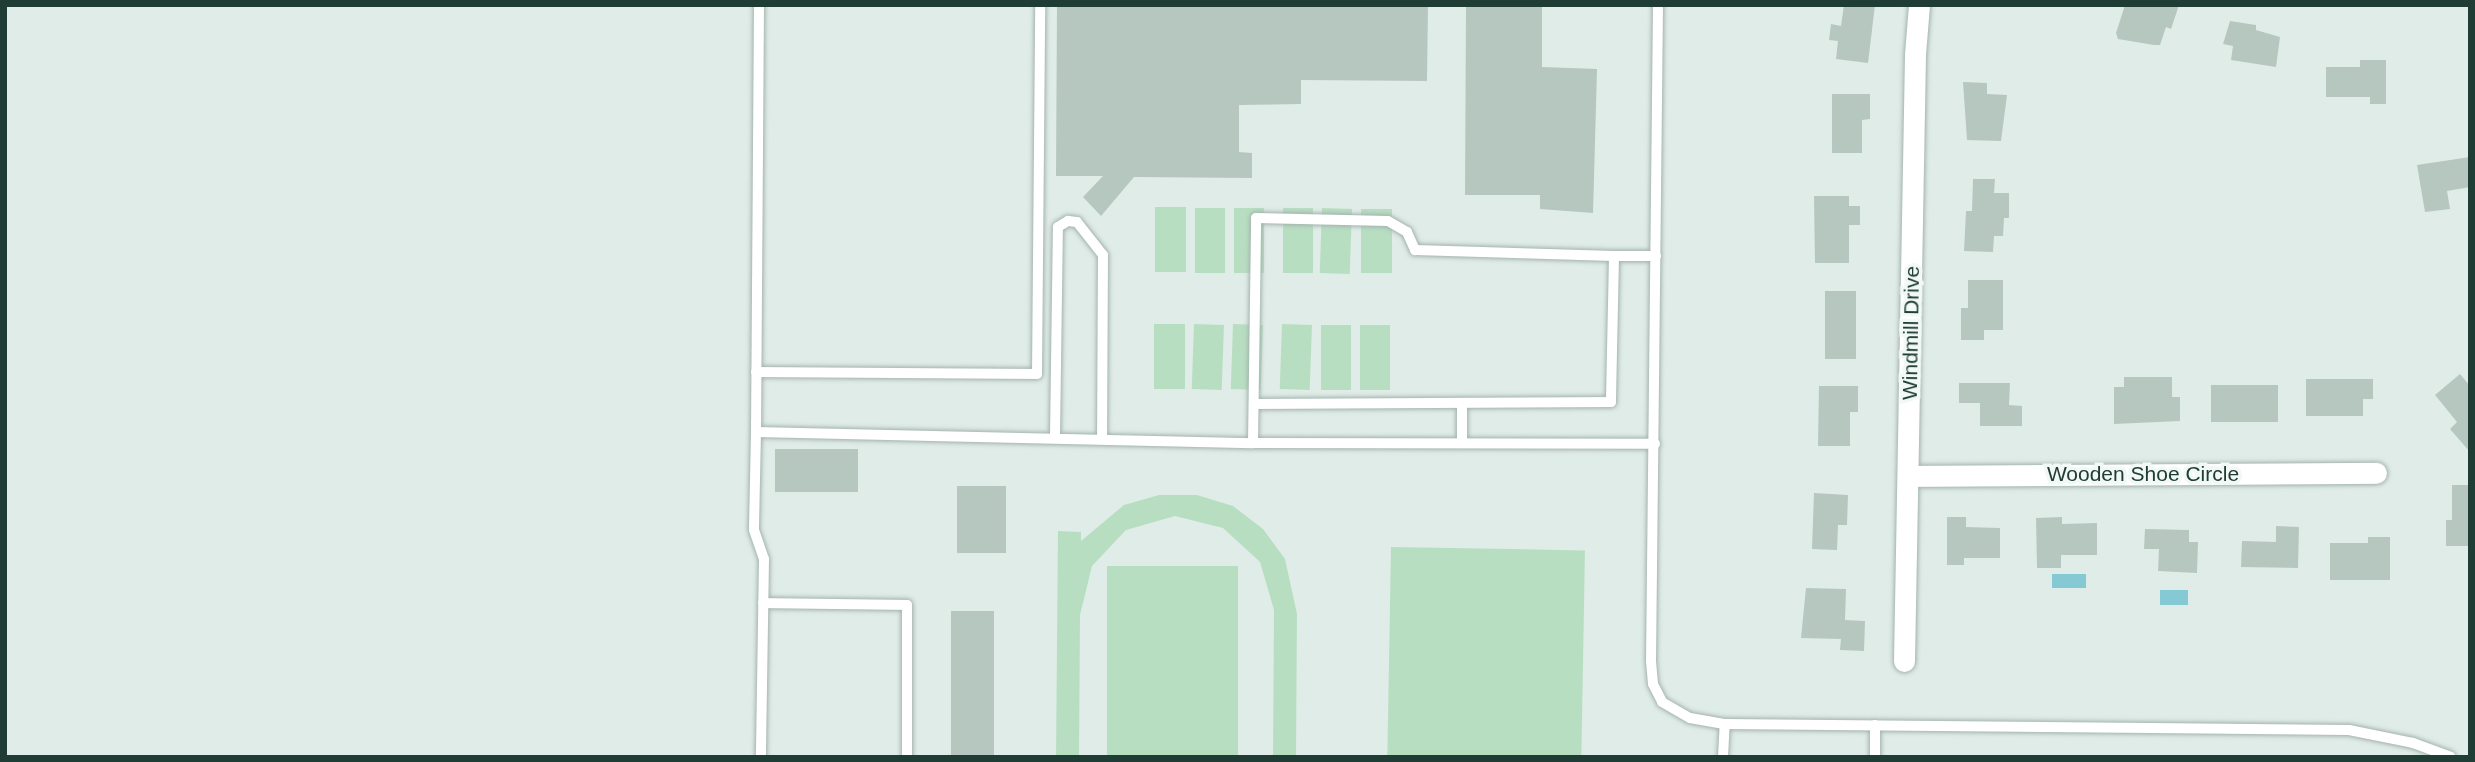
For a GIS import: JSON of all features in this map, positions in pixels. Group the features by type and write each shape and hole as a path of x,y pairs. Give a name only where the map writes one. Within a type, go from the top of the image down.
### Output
{"street":[{"name":"Windmill Drive","path":"1904,661 1910,475 1915,54 1919,5"},
{"name":"Wooden Shoe Circle","path":"1910,475 2376,473"}],"lane":[{"path":"759,5 756,372 752,508 754,530 764,559 761,757"},
{"path":"756,372 1037,374 1040,5"},
{"path":"1658,5 1653,684 1672,711 1725,724 2337,729 2387,736 2451,757"},
{"path":"1253,443 1255,218 1388,222 1407,232 1415,250 1656,256"},
{"path":"1055,436 1058,227 1068,221 1077,222 1103,255 1102,437"},
{"path":"1255,404 1462,405 1611,402 1614,256"},
{"path":"1462,405 1462,442"},
{"path":"755,432 1102,437 1253,443 1655,444"},
{"path":"763,603 907,605 907,757"},
{"path":"1723,757 1725,724"},
{"path":"1875,725 1875,757"}],"green space":[{"path":"1155,207 1186,207 1186,272 1155,272"},
{"path":"1195,208 1225,208 1225,273 1195,273"},
{"path":"1234,208 1264,208 1264,273 1234,273"},
{"path":"1283,208 1313,208 1313,273 1283,273"},
{"path":"1322,208 1352,209 1350,274 1320,273"},
{"path":"1361,209 1392,209 1392,273 1361,273"},
{"path":"1154,324 1185,324 1185,389 1154,389"},
{"path":"1194,324 1224,325 1222,390 1192,389"},
{"path":"1233,324 1263,325 1261,390 1231,389"},
{"path":"1282,324 1312,325 1310,390 1280,389"},
{"path":"1321,325 1351,325 1351,390 1321,390"},
{"path":"1360,325 1390,325 1390,390 1360,390"},
{"path":"1159,495 1197,495 1233,506 1263,529 1285,559 1297,614 1296,757 1273,757 1274,610 1260,562 1223,528 1175,516 1126,530 1092,566 1080,615 1079,757 1056,757 1058,531 1081,532 1081,541 1124,505"},
{"path":"1391,547 1585,550 1581,757 1387,757"},
{"path":"1107,566 1238,566 1238,757 1107,757"}],"water":[{"path":"2052,574 2086,574 2086,588 2052,588"},
{"path":"2160,590 2188,590 2188,605 2160,605"}],"building":[{"path":"1057,5 1428,5 1427,81 1301,80 1301,104 1239,105 1239,152 1252,153 1252,178 1134,177 1101,216 1083,197 1103,176 1056,176"},
{"path":"1466,5 1542,5 1542,67 1597,69 1593,213 1540,209 1540,195 1465,195"},
{"path":"1844,5 1875,5 1868,63 1836,59 1838,41 1829,40 1831,24 1841,26"},
{"path":"2125,5 2179,5 2171,29 2166,27 2160,45 2154,45 2118,39 2116,33"},
{"path":"2230,21 2256,25 2256,30 2280,37 2276,67 2231,60 2233,46 2223,44"},
{"path":"2360,60 2386,60 2386,104 2370,104 2370,97 2326,97 2326,67 2360,67"},
{"path":"1963,82 1987,83 1987,94 2007,95 2001,141 1967,140"},
{"path":"1832,94 1870,94 1870,119 1862,120 1862,153 1832,153"},
{"path":"2470,157 2470,187 2447,191 2450,209 2425,212 2417,165"},
{"path":"1973,179 1995,179 1994,193 2009,193 2009,218 2004,218 2003,236 1994,236 1993,252 1964,251 1966,211 1972,211"},
{"path":"1814,196 1849,196 1849,206 1860,206 1860,225 1849,225 1849,263 1815,263"},
{"path":"1968,280 2003,280 2003,330 1984,330 1984,340 1961,340 1961,308 1968,308"},
{"path":"1825,291 1856,291 1856,359 1825,359"},
{"path":"2460,374 2470,386 2470,452 2450,429 2457,422 2435,395"},
{"path":"2124,377 2172,377 2172,397 2180,397 2180,421 2114,424 2114,387 2124,387"},
{"path":"2306,379 2373,379 2373,399 2363,399 2363,416 2306,416"},
{"path":"1959,383 2010,383 2009,405 2022,406 2022,426 1980,426 1980,403 1959,403"},
{"path":"2211,385 2278,385 2278,422 2211,422"},
{"path":"1819,386 1858,386 1858,412 1850,412 1850,446 1818,446"},
{"path":"775,449 858,449 858,492 775,492"},
{"path":"2452,485 2470,485 2470,546 2446,546 2446,520 2452,520"},
{"path":"957,486 1006,486 1006,553 957,553"},
{"path":"1814,493 1848,495 1847,525 1838,525 1837,550 1812,549"},
{"path":"1947,517 1966,517 1966,527 2000,528 2000,558 1964,558 1964,565 1947,565"},
{"path":"2062,517 2062,524 2097,523 2097,555 2061,555 2061,568 2037,568 2036,518"},
{"path":"2276,526 2299,527 2298,568 2241,567 2242,541 2276,542"},
{"path":"2145,529 2189,530 2189,542 2198,542 2197,573 2158,571 2159,549 2144,549"},
{"path":"2368,537 2390,537 2390,580 2330,580 2330,543 2368,543"},
{"path":"1806,588 1846,589 1845,620 1865,621 1864,651 1840,650 1841,639 1801,638"},
{"path":"951,611 994,611 994,757 951,757"}]}
